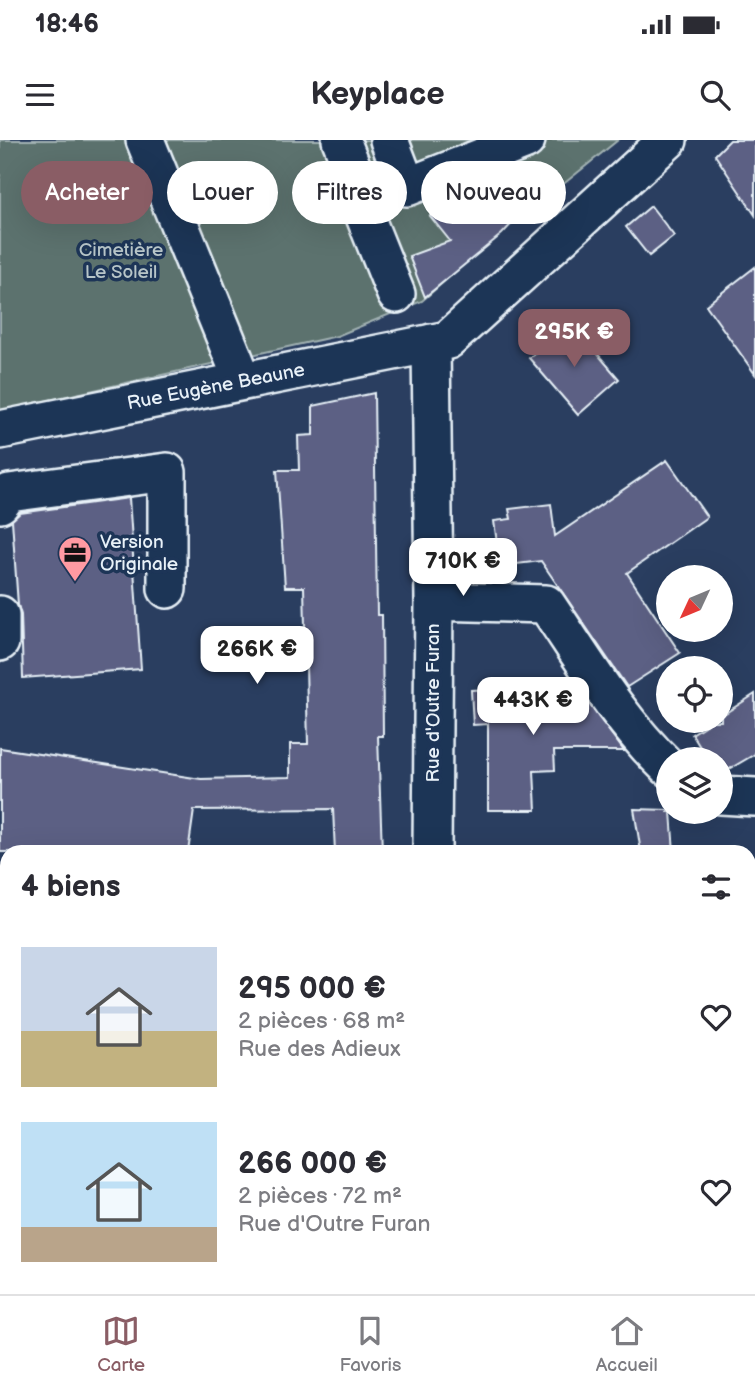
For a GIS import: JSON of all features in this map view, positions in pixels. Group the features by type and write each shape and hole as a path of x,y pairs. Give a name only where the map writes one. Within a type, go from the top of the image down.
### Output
{"street":[{"path":"145,140 243,381"},
{"path":"341,140 366,203 364,214 396,294"},
{"path":"389,140 407,187 526,140"},
{"name":"Rue Eugène Beaune","path":"0,430 448,340 668,140"},
{"name":"Rue d'Outre Furan","path":"431,343 434,601 432,845"},
{"path":"0,504 9,494 167,472 167,589"},
{"path":"434,601 546,604 602,687 656,755"},
{"path":"0,615 0,642"},
{"path":"733,796 755,797"}],"green space":[{"name":"Cimetière Le Soleil","path":"0,140 618,140 566,182 566,161 421,161 421,224 510,224 422,301 337,336 0,411"}],"building":[{"path":"730,140 755,140 755,215 715,155"},
{"path":"651,206 674,236 649,256 626,227"},
{"path":"436,224 511,224 425,297 409,256 450,241"},
{"path":"755,267 755,374 706,305"},
{"path":"571,323 619,379 578,415 529,358"},
{"path":"374,393 377,615 382,615 383,736 378,736 382,845 335,845 333,809 194,810 189,845 0,845 0,748 201,779 290,777 290,744 308,744 304,587 285,587 277,470 299,470 298,436 313,435 313,406"},
{"path":"667,460 707,517 627,573 656,617 656,642 673,642 680,653 675,656 656,656 656,668 627,687 541,561 500,566 494,521 511,519 509,509 551,504 555,536"},
{"path":"129,498 141,669 23,678 21,615 12,520 20,513"},
{"path":"575,685 624,751 554,751 555,770 534,771 536,810 488,810 488,724 473,725 471,690"},
{"path":"755,694 755,754 733,767 733,747 700,747 692,734 733,733 733,708"},
{"path":"634,809 656,810 656,824 672,824 673,845 640,845"}],"place":[{"name":"Version Originale","path":"75,583"}]}
